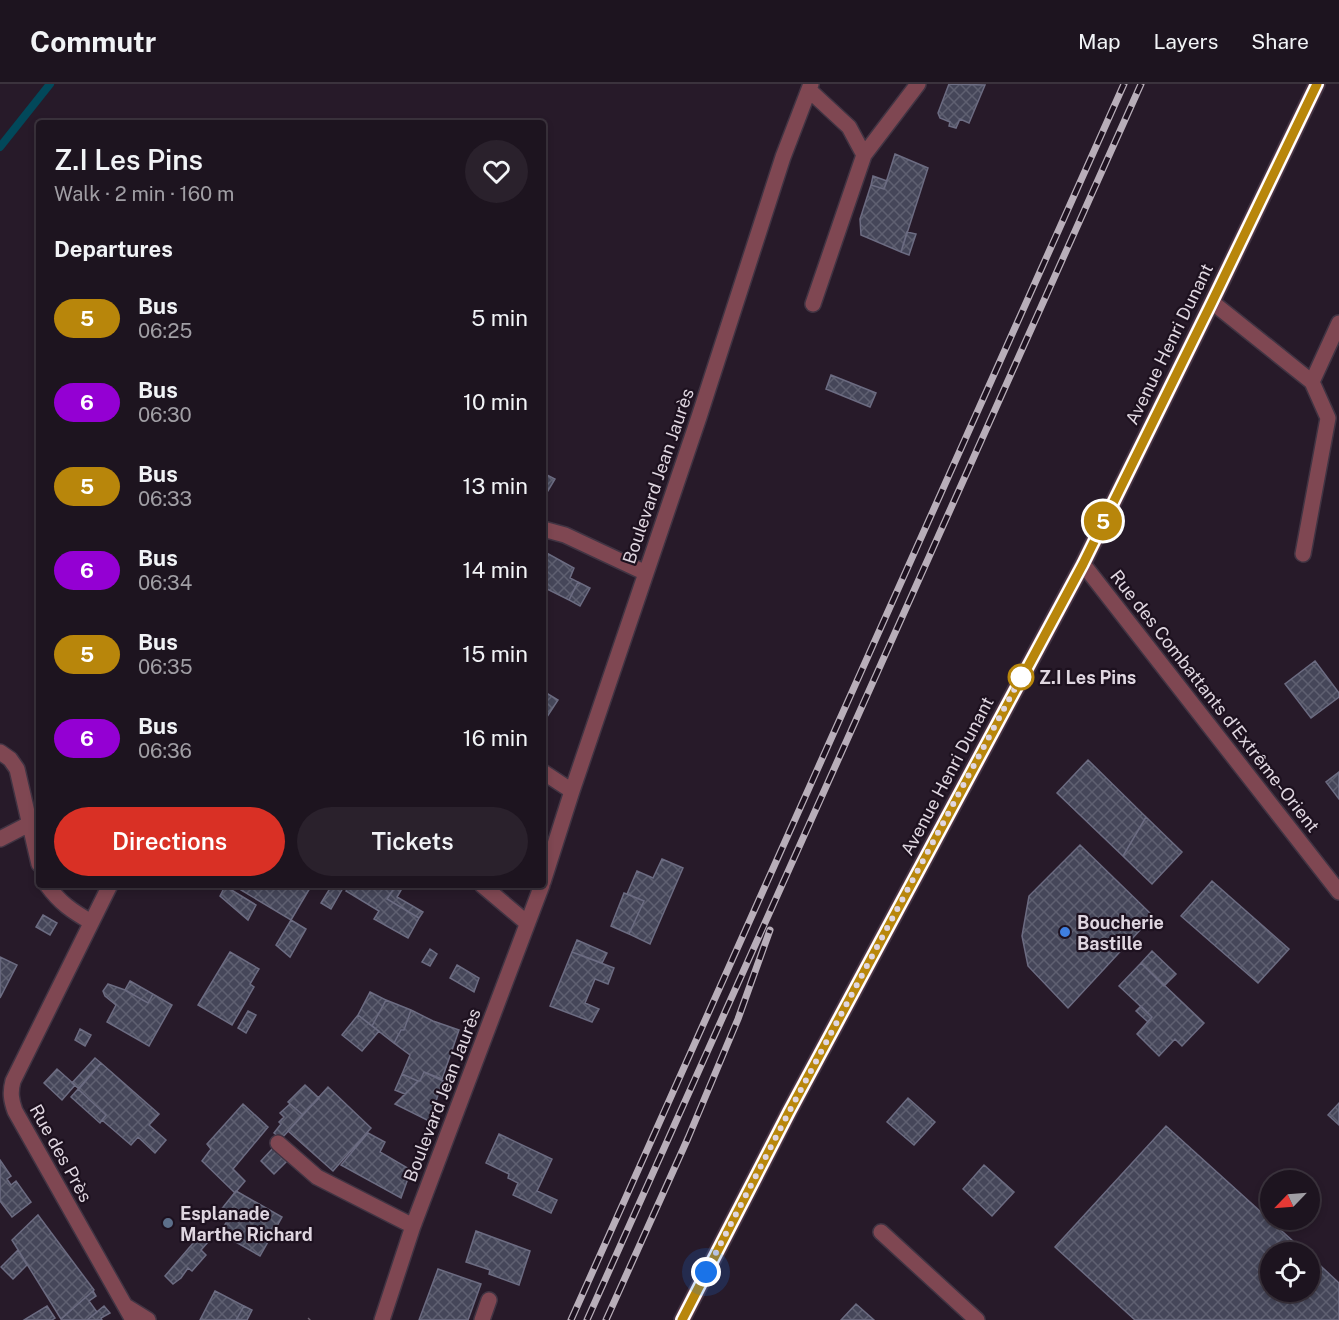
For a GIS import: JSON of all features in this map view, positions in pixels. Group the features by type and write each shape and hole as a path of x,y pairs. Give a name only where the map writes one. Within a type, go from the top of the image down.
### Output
{"street":[{"path":"813,304 864,155 918,84"},
{"name":"Avenue Henri Dunant","path":"682,1320 794,1102 1083,564 1317,84"},
{"path":"810,87 849,127 864,155"},
{"name":"Boulevard Jean Jaurès","path":"546,871 703,405 783,157 810,87"},
{"path":"1212,302 1312,382 1328,418 1303,554"},
{"path":"1312,382 1339,323"},
{"path":"546,530 565,535 646,573"},
{"name":"Rue des Combattants d'Extrême-Orient","path":"1083,564 1339,891"},
{"path":"0,752 10,759 17,769 36,852"},
{"path":"546,774 572,791"},
{"path":"3,837 29,824"},
{"path":"49,888 57,899 69,909 91,922"},
{"name":"Rue des Près","path":"108,888 13,1081 11,1101 133,1320"},
{"path":"486,888 527,923"},
{"name":"Boulevard Jean Jaurès","path":"382,1320 413,1226 540,888"},
{"path":"278,1143 317,1177 413,1226"},
{"path":"880,1232 977,1320"},
{"path":"482,1320 489,1300"},
{"name":"Rue des Près","path":"125,1305 148,1320"}],"building":[{"path":"949,84 985,85 969,123 960,119 956,128 949,126 950,122 940,118 938,113"},
{"path":"895,154 928,168 901,252 861,235 860,219 871,185 884,189"},
{"path":"873,176 887,181 884,189 871,185"},
{"path":"907,232 916,234 909,255 901,252"},
{"path":"831,375 876,393 870,407 826,389"},
{"path":"546,474 555,479 546,494"},
{"path":"546,553 574,568 570,578 578,582 569,600 546,588"},
{"path":"578,582 590,588 580,606 569,600"},
{"path":"1315,661 1339,693 1339,697 1311,718 1285,684"},
{"path":"546,693 558,700 546,718"},
{"path":"1088,760 1146,817 1123,856 1057,793"},
{"path":"1339,772 1339,799 1326,782"},
{"path":"1146,817 1182,852 1152,884 1123,856"},
{"path":"1080,845 1153,916 1068,1008 1028,966 1022,936 1029,896"},
{"path":"662,859 683,868 650,944 629,934 644,901 627,894 637,871 653,878"},
{"path":"1212,881 1289,949 1258,983 1181,916"},
{"path":"224,888 228,888 256,905 248,920 220,896"},
{"path":"242,888 310,888 291,920 241,890"},
{"path":"330,888 343,888 331,909 321,903"},
{"path":"348,888 394,888 387,899 419,918 408,938 374,919 379,911 346,891"},
{"path":"394,888 402,888 397,897 423,912 419,918 387,899"},
{"path":"624,893 644,901 629,934 611,926"},
{"path":"43,915 57,923 50,935 36,927"},
{"path":"291,920 306,929 290,957 276,945"},
{"path":"577,940 607,953 602,963 572,952"},
{"path":"430,949 437,954 430,966 422,962"},
{"path":"1152,951 1176,974 1164,986 1141,963"},
{"path":"230,952 259,969 250,984 254,987 232,1025 198,1005"},
{"path":"572,952 614,968 608,984 595,979 585,1003 599,1009 592,1022 550,1006"},
{"path":"0,957 17,965 0,998"},
{"path":"1141,963 1204,1023 1182,1046 1175,1039 1159,1056 1137,1034 1152,1017 1119,986"},
{"path":"457,965 479,978 474,992 450,978"},
{"path":"130,981 153,994 148,1003 125,990"},
{"path":"108,984 125,990 148,1003 153,994 172,1005 149,1046 107,1022 116,1005 105,996 103,991"},
{"path":"370,992 386,1000 372,1026 358,1015"},
{"path":"386,1000 411,1010 404,1030 401,1030 394,1043 372,1026"},
{"path":"1141,1006 1152,1017 1148,1022 1136,1011"},
{"path":"411,1010 459,1030 442,1079 424,1072 418,1081 402,1074 410,1055 394,1043 401,1030 404,1030"},
{"path":"248,1011 256,1015 246,1033 238,1028"},
{"path":"358,1015 379,1031 362,1051 342,1035"},
{"path":"80,1029 91,1035 85,1046 75,1040"},
{"path":"95,1058 101,1063 79,1089 72,1083"},
{"path":"101,1063 159,1114 149,1125 166,1140 155,1153 138,1137 131,1145 102,1120 106,1115 78,1089"},
{"path":"57,1069 75,1085 62,1100 44,1083"},
{"path":"424,1072 443,1081 429,1121 395,1104 420,1081"},
{"path":"402,1074 418,1081 405,1094 395,1090"},
{"path":"305,1085 319,1098 303,1115 288,1102"},
{"path":"328,1087 371,1128 333,1171 288,1131"},
{"path":"78,1089 106,1115 100,1123 71,1097"},
{"path":"908,1098 935,1122 914,1145 887,1122"},
{"path":"1339,1103 1339,1125 1328,1115"},
{"path":"243,1104 268,1127 233,1169 245,1181 235,1193 202,1161 211,1149 207,1144"},
{"path":"290,1104 303,1115 281,1139 274,1133 284,1117 280,1113"},
{"path":"1166,1126 1260,1211 1260,1230 1281,1230 1294,1242 1260,1242 1260,1302 1320,1302 1320,1265 1339,1283 1339,1320 1135,1320 1055,1247"},
{"path":"368,1133 385,1142 380,1152 411,1170 401,1198 341,1165"},
{"path":"499,1134 552,1159 537,1191 557,1200 551,1213 513,1195 518,1183 508,1178 509,1174 486,1163"},
{"path":"273,1148 287,1161 274,1174 261,1161"},
{"path":"0,1160 11,1176 7,1179 11,1185 16,1181 31,1202 12,1217 0,1201"},
{"path":"984,1165 1014,1192 992,1216 963,1189"},
{"path":"236,1191 282,1217 260,1256 220,1233 230,1216 220,1211"},
{"path":"38,1215 94,1290 61,1319 12,1240"},
{"path":"476,1231 530,1251 519,1285 489,1274 490,1270 466,1262"},
{"path":"200,1235 208,1242 201,1250 206,1255 192,1271 188,1268 173,1284 165,1276"},
{"path":"18,1250 27,1265 13,1279 1,1267"},
{"path":"438,1269 481,1284 468,1320 419,1320"},
{"path":"93,1291 96,1296 89,1301 97,1312 87,1320 61,1319"},
{"path":"215,1291 244,1306 236,1320 200,1320"},
{"path":"856,1304 874,1320 841,1320"},
{"path":"47,1306 55,1318 52,1320 24,1320"},
{"path":"104,1306 110,1313 101,1318 102,1320 87,1320"},
{"path":"244,1306 252,1310 247,1320 236,1320"}],"waterway":[{"path":"0,147 50,84"}],"railway":[{"path":"571,1320 1124,84"},
{"path":"587,1320 1141,84"},
{"path":"606,1320 688,1138 738,1019 770,930"}],"bus line":[{"name":"5","path":"682,1320 789,1112 1083,564 1317,84"}],"place":[{"name":"Z.I Les Pins","path":"1021,677"},
{"name":"Boucherie Bastille","path":"1065,932"},
{"name":"Esplanade Marthe Richard","path":"168,1223"}],"route":[{"path":"706,1272 1021,677"}]}
